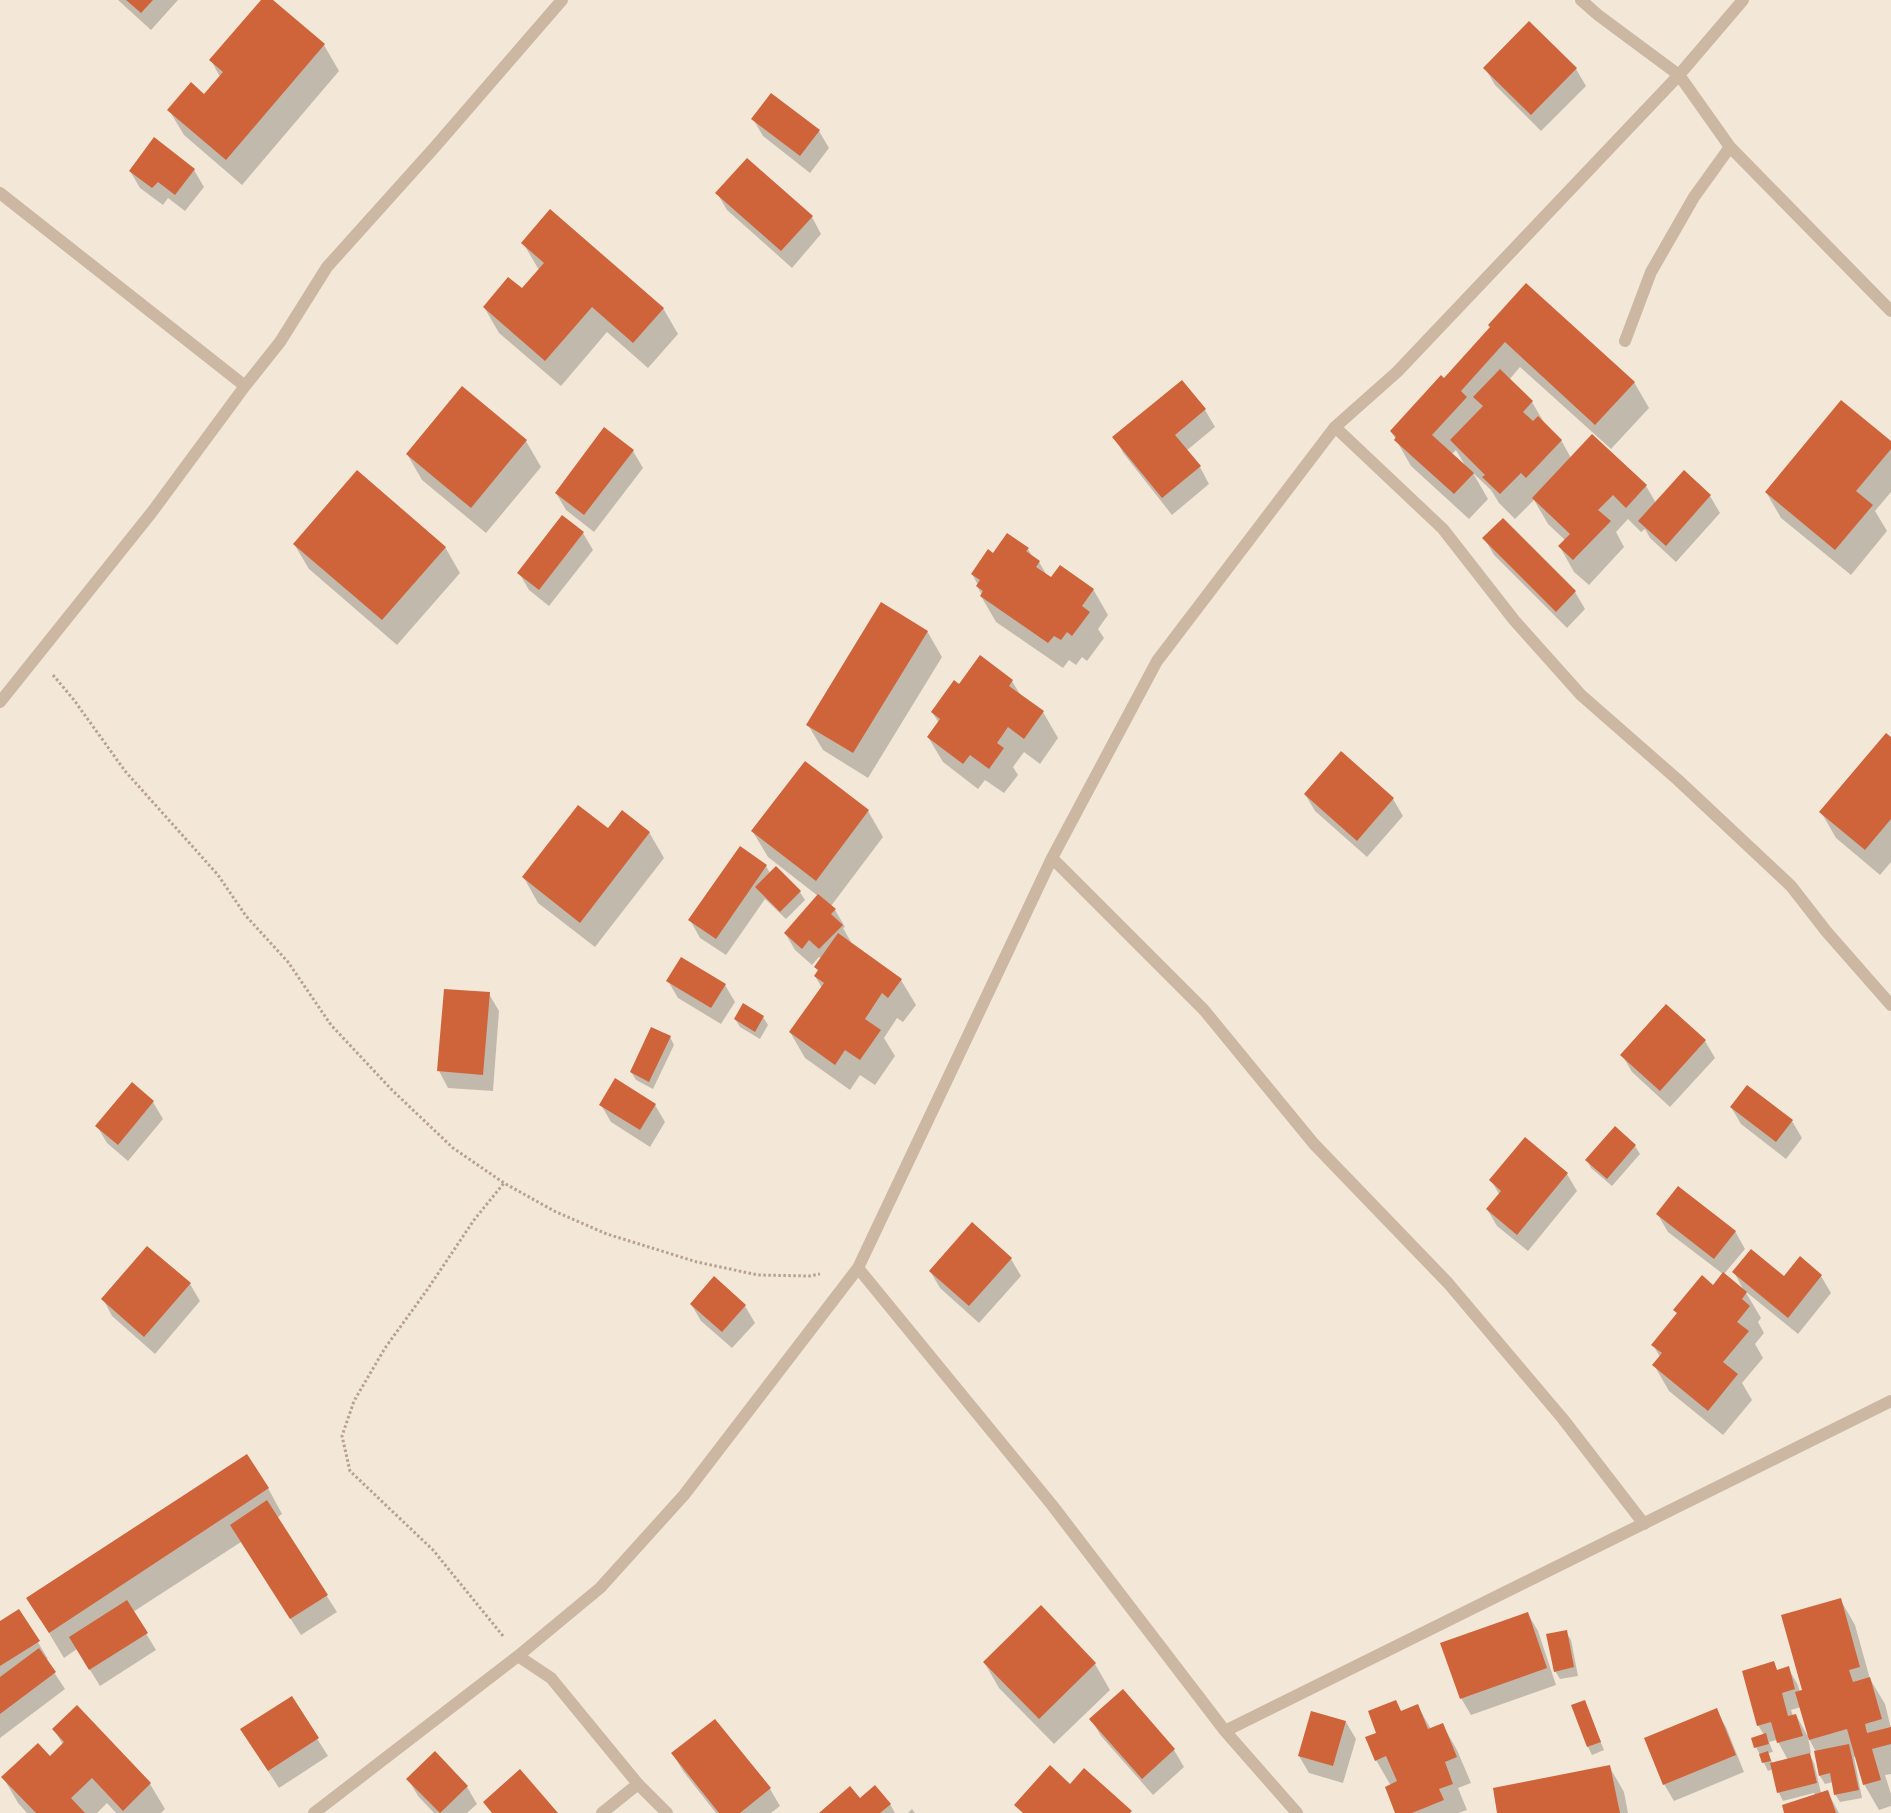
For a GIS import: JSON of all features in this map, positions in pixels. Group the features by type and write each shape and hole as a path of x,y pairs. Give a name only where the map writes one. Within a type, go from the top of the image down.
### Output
{"street":[{"path":"0,702 152,512 280,342 327,267 434,148 562,0"},
{"path":"1581,0 1598,15 1679,75 1730,147 1891,312"},
{"path":"314,1813 518,1656 600,1588 684,1494 858,1268 1052,858 1156,662 1334,427 1397,372 1679,75 1743,0"},
{"path":"1625,341 1651,272 1694,197 1730,147"},
{"path":"0,193 245,386"},
{"path":"1334,427 1442,529 1514,620 1581,695 1678,780 1792,886 1826,931 1891,1005"},
{"path":"1052,858 1204,1010 1314,1144 1448,1283 1563,1419 1644,1524"},
{"path":"858,1268 1052,1504 1225,1731 1297,1813"},
{"path":"1225,1731 1891,1402"},
{"path":"518,1656 551,1678 638,1784 667,1813"},
{"path":"602,1813 638,1784"}],"path":[{"path":"37,656 74,700 125,771 218,875 246,916 288,962 331,1025 392,1090 453,1148 504,1183 556,1212 607,1234 697,1262 758,1275 809,1276 858,1268"},
{"path":"504,1183 474,1220 385,1348 354,1401 342,1436 350,1471 433,1550 498,1628 518,1656"}],"building":[{"path":"126,0 153,0 141,13"},
{"path":"261,0 273,0 325,44 226,160 167,110 191,82 204,94 223,72 209,60"},
{"path":"1529,21 1577,68 1531,115 1483,68"},
{"path":"771,93 820,130 800,156 751,119"},
{"path":"154,137 195,169 175,195 158,182 152,188 129,171"},
{"path":"747,158 813,216 781,251 715,193"},
{"path":"550,209 664,308 633,343 592,307 545,361 483,307 508,277 522,288 544,263 521,243"},
{"path":"1526,283 1635,382 1595,425 1505,342 1461,391 1467,397 1432,435 1474,473 1454,494 1394,440 1396,437 1390,431 1441,375 1444,378"},
{"path":"1500,369 1533,401 1523,412 1533,421 1538,416 1562,440 1526,478 1521,473 1500,494 1482,477 1485,475 1450,440 1483,406 1473,397"},
{"path":"1182,380 1206,409 1175,435 1201,466 1162,498 1112,437"},
{"path":"462,386 527,440 471,508 406,454"},
{"path":"1841,400 1891,441 1891,449 1856,491 1873,505 1835,550 1765,492"},
{"path":"604,427 634,450 584,515 555,493"},
{"path":"1592,434 1647,485 1626,508 1613,495 1598,510 1611,521 1573,560 1558,546 1570,534 1532,498"},
{"path":"357,470 446,547 382,620 293,544"},
{"path":"1684,470 1711,495 1666,546 1638,521"},
{"path":"562,515 584,532 539,590 517,573"},
{"path":"1503,518 1576,591 1556,612 1482,538"},
{"path":"1007,533 1029,548 1026,551 1040,561 1036,567 1051,577 1060,565 1094,589 1082,606 1090,612 1072,636 1067,632 1061,640 1054,636 1048,643 980,596 983,591 976,586 980,580 971,574 988,549 993,553"},
{"path":"881,602 928,631 853,753 806,725"},
{"path":"980,655 1013,680 1009,686 1044,711 1024,739 1008,727 997,743 1004,748 989,769 970,755 963,764 927,737 940,719 931,712 954,680 959,684"},
{"path":"1886,733 1891,737 1891,819 1865,850 1819,812"},
{"path":"1341,751 1394,798 1357,841 1304,794"},
{"path":"805,761 869,810 816,881 751,831"},
{"path":"578,805 608,828 622,810 650,832 580,923 522,877"},
{"path":"740,846 767,865 716,939 688,920"},
{"path":"776,866 801,891 780,912 755,887"},
{"path":"818,894 836,909 831,914 843,925 819,949 809,940 802,949 784,933"},
{"path":"838,933 902,979 888,998 882,993 865,1019 881,1030 860,1060 845,1050 835,1065 789,1032 824,983 814,976 818,970 814,967"},
{"path":"681,957 726,984 711,1008 666,981"},
{"path":"444,989 490,992 483,1075 437,1071"},
{"path":"743,1003 764,1016 755,1032 734,1019"},
{"path":"1666,1004 1706,1040 1660,1091 1620,1055"},
{"path":"651,1027 671,1036 649,1082 630,1072"},
{"path":"615,1078 656,1104 640,1130 599,1105"},
{"path":"132,1082 154,1101 118,1145 95,1126"},
{"path":"1747,1085 1793,1120 1776,1142 1730,1107"},
{"path":"1615,1126 1636,1145 1607,1179 1585,1160"},
{"path":"1525,1137 1568,1173 1517,1235 1486,1209 1501,1191 1489,1180"},
{"path":"1678,1186 1736,1231 1714,1259 1656,1214"},
{"path":"972,1222 1012,1258 969,1306 929,1271"},
{"path":"147,1246 191,1283 144,1337 101,1299"},
{"path":"1751,1249 1784,1276 1800,1256 1822,1275 1788,1318 1732,1272"},
{"path":"1723,1272 1747,1292 1742,1299 1750,1306 1737,1322 1749,1331 1723,1362 1738,1374 1708,1411 1652,1365 1662,1353 1651,1345 1677,1313 1673,1310 1702,1275 1713,1285"},
{"path":"714,1276 746,1305 722,1332 690,1304"},
{"path":"247,1454 269,1488 49,1633 26,1598"},
{"path":"267,1500 328,1595 290,1619 230,1525"},
{"path":"1841,1598 1860,1667 1849,1670 1853,1682 1870,1677 1882,1719 1865,1724 1867,1733 1891,1727 1891,1744 1872,1749 1881,1780 1863,1785 1847,1729 1809,1740 1795,1692 1802,1690 1781,1615"},
{"path":"127,1600 148,1633 89,1670 69,1637"},
{"path":"1041,1605 1096,1663 1039,1719 983,1662"},
{"path":"19,1609 40,1641 0,1666 0,1621"},
{"path":"1528,1612 1547,1668 1460,1699 1440,1643"},
{"path":"1567,1630 1574,1667 1554,1672 1546,1634"},
{"path":"39,1648 56,1672 0,1714 0,1677"},
{"path":"1774,1661 1777,1670 1789,1666 1795,1689 1782,1693 1788,1716 1796,1714 1803,1736 1777,1743 1771,1722 1757,1726 1742,1671"},
{"path":"1123,1689 1175,1749 1142,1779 1089,1719"},
{"path":"292,1696 319,1738 268,1771 240,1729"},
{"path":"1396,1700 1401,1711 1418,1704 1428,1729 1443,1723 1457,1757 1445,1762 1453,1784 1439,1789 1444,1800 1412,1813 1395,1813 1385,1787 1397,1781 1386,1756 1375,1761 1365,1737 1376,1733 1368,1711"},
{"path":"1585,1700 1601,1742 1587,1747 1571,1705"},
{"path":"77,1705 151,1783 123,1811 92,1778 71,1798 85,1813 36,1813 1,1777 38,1743 50,1756 64,1742 52,1729"},
{"path":"1717,1708 1736,1755 1663,1785 1644,1738"},
{"path":"1311,1711 1346,1721 1333,1766 1298,1756"},
{"path":"715,1719 771,1788 740,1813 719,1813 671,1753"},
{"path":"1766,1733 1769,1744 1754,1748 1751,1738"},
{"path":"1849,1744 1859,1790 1834,1795 1830,1773 1819,1776 1814,1751"},
{"path":"435,1751 468,1786 440,1813 406,1779"},
{"path":"1768,1751 1771,1761 1762,1763 1759,1754"},
{"path":"1810,1753 1817,1783 1777,1793 1770,1763"},
{"path":"1050,1765 1070,1784 1084,1768 1132,1811 1130,1813 1023,1813 1014,1805"},
{"path":"1610,1765 1620,1813 1497,1813 1493,1788"},
{"path":"520,1769 558,1813 492,1813 483,1802"},
{"path":"875,1785 891,1804 880,1813 819,1813 850,1786 860,1798"},
{"path":"1828,1790 1836,1813 1784,1813 1782,1805"}]}
